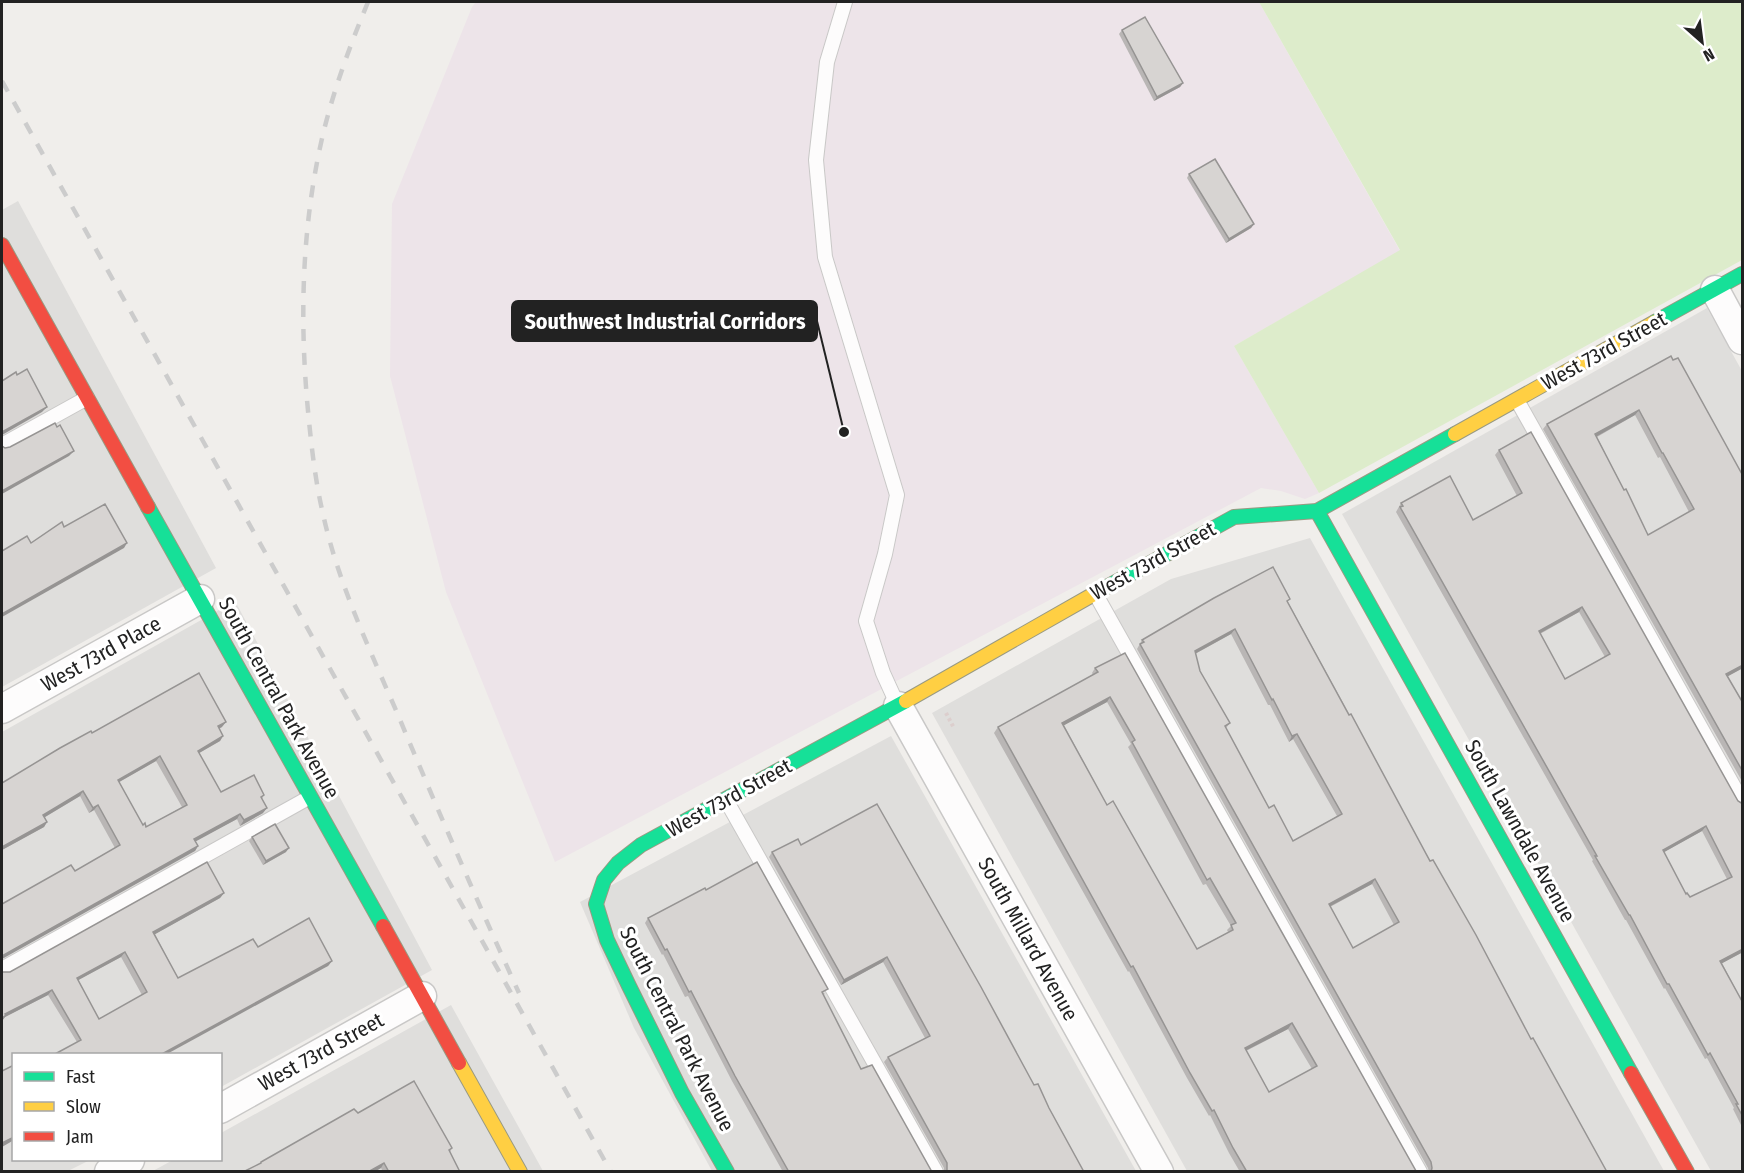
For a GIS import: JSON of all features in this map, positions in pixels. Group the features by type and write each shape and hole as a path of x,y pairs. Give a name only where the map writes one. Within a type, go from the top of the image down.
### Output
{"street":[{"name":"South Central Park Avenue","path":"2,245 520,1172"},
{"name":"West 73rd Street","path":"596,904 604,880 618,863 641,845 898,706 1095,593 1234,517 1317,511 1743,274"},
{"path":"1714,290 1743,340"},
{"name":"South Lawndale Avenue","path":"1317,511 1687,1172"},
{"name":"West 73rd Place","path":"2,709 200,599"},
{"name":"South Millard Avenue","path":"898,706 1159,1172"},
{"name":"South Central Park Avenue","path":"596,904 607,940 629,986 682,1093 726,1172"},
{"name":"West 73rd Street","path":"222,1108 422,996"},
{"path":"109,1172 128,1161"}],"lane":[{"path":"845,2 827,62 816,160 825,257 897,495 885,554 866,621 883,673 898,706"},
{"path":"2,445 87,398"},
{"path":"1517,399 1743,801"},
{"path":"1095,593 1420,1172"},
{"path":"2,969 310,796"},
{"path":"726,800 936,1172"}],"shaded area":[{"path":"476,2 1259,2 1400,251 1234,346 1319,493 1305,499 1281,491 1261,488 555,862 446,592 390,376 392,204"},
{"path":"18,201 216,568 2,687 2,210"},
{"path":"1707,308 1742,371 1742,1171 1711,1171 1342,514"},
{"path":"1310,538 1664,1171 1187,1171 932,713 1171,579"},
{"path":"235,601 432,970 222,1086 222,1053 12,1053 12,1161 88,1161 68,1171 2,1171 2,732"},
{"path":"891,736 1136,1171 712,1171 634,1028 580,902"},
{"path":"451,1005 543,1171 151,1172 171,1161 222,1161 222,1132"}],"green space":[{"path":"1259,2 1742,2 1742,260 1319,493 1234,346 1400,250"}],"building":[{"path":"1145,17 1183,83 1157,97 1122,30"},
{"path":"1215,159 1254,224 1229,239 1189,174"},
{"path":"1671,356 1673,360 1678,358 1743,476 1743,665 1726,674 1743,703 1743,772 1547,424","holes":["1639,410 1694,509 1648,535 1626,489 1624,490 1595,434"]},
{"path":"27,369 47,407 2,432 2,381 16,372 17,375"},
{"path":"55,423 57,427 60,425 74,451 2,491 2,446 10,447"},
{"path":"1531,432 1738,801 1743,804 1743,949 1720,961 1743,1003 1743,1117 1710,1053 1708,1055 1667,984 1400,507 1403,506 1401,503 1450,476 1473,520 1522,493 1499,450","holes":["1582,607 1610,654 1565,679 1539,631","1706,826 1732,877 1690,897 1686,894 1663,850"]},
{"path":"105,504 127,543 2,614 2,551 27,536 31,543 62,522 64,527"},
{"path":"1273,567 1290,599 1287,601 1349,715 1351,714 1430,861 1433,860 1476,935 1531,1039 1533,1038 1607,1172 1431,1172 1431,1162 1140,644 1144,642 1142,640","holes":["1235,629 1292,736 1297,734 1342,814 1293,841 1274,805 1269,808 1225,726 1230,723 1200,671 1195,651","1375,879 1399,922 1353,948 1329,904"]},
{"path":"1125,653 1416,1172 1247,1172 998,727 1098,672 1095,668","holes":["1110,697 1135,740 1132,742 1207,880 1210,878 1236,923 1231,925 1233,930 1197,949 1113,801 1107,805 1062,723","1292,1023 1317,1066 1269,1092 1245,1048"]},
{"path":"199,673 226,722 218,726 223,736 198,751 221,792 254,775 264,795 261,797 267,808 244,820 240,814 194,839 198,846 2,956 2,904 71,865 75,871 120,845 98,805 93,808 83,791 43,815 47,822 2,847 2,783 60,748 91,731 92,733","holes":["160,756 187,805 146,827 118,780"]},
{"path":"877,804 1034,1085 1038,1084 1084,1172 947,1172 947,1163 888,1057 930,1036 887,957 844,980 772,852 798,839 801,845"},
{"path":"275,824 289,848 266,861 252,837"},
{"path":"207,862 224,893 153,932 178,978 253,939 258,947 309,918 332,961 164,1053 57,1053 81,1040 52,990 5,1014 2,1018 2,972 10,972","holes":["125,952 147,992 99,1019 77,978"]},
{"path":"757,862 828,989 822,992 861,1069 872,1065 932,1172 789,1172 691,991 689,992 648,918"},
{"path":"12,1066 12,1138 2,1143 2,1071"},
{"path":"414,1081 452,1148 449,1150 460,1172 389,1172 384,1163 368,1172 243,1172 354,1109 358,1113"}],"railway":[{"path":"368,2 328,114 316,166 311,202 303,311 306,385 314,468 329,540 356,616 519,993"},
{"path":"2,81 611,1172"}],"traffic: fast":[{"path":"1655,322 1742,274"},
{"path":"1094,594 1234,517 1317,511 1455,434"},
{"path":"148,507 383,926"},
{"path":"1317,511 1631,1073"},
{"path":"727,1172 682,1093 607,940 596,904 604,880 618,863 641,845 906,701"}],"traffic: slow":[{"path":"1455,434 1655,322"},
{"path":"906,701 1094,594"},
{"path":"459,1063 520,1172"}],"traffic: jam":[{"path":"2,245 148,507"},
{"path":"383,926 459,1063"},
{"path":"1631,1073 1687,1172"}],"place":[{"name":"Southwest Industrial Corridors","path":"844,432"}]}
